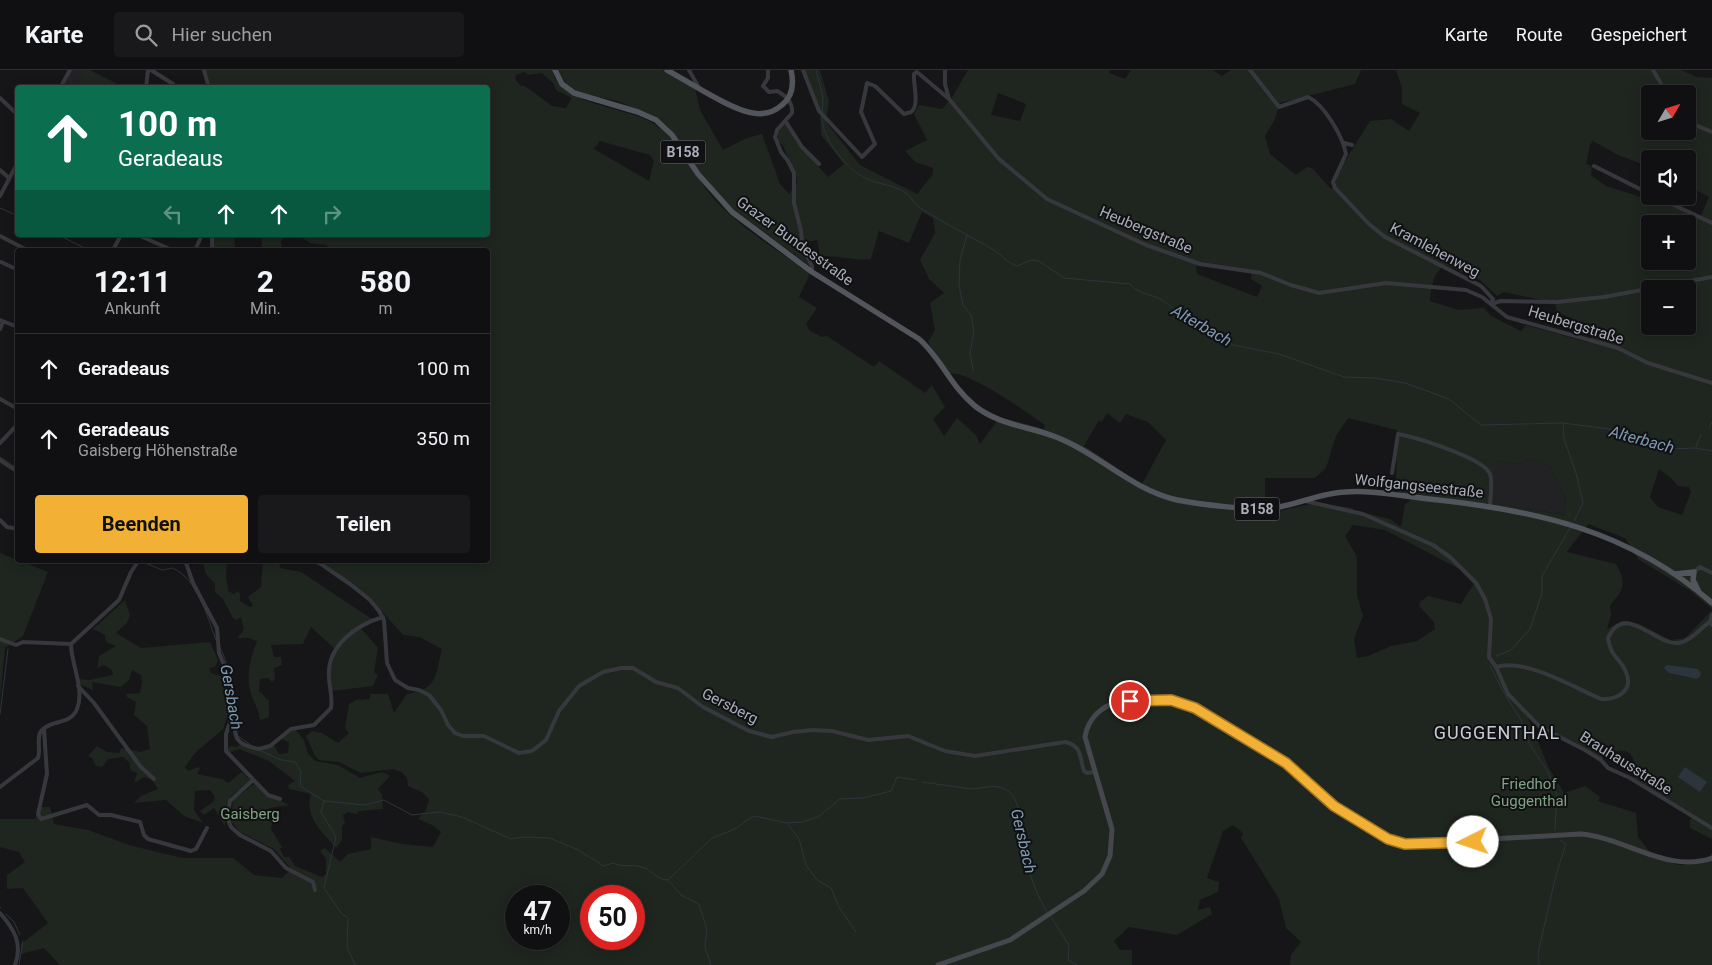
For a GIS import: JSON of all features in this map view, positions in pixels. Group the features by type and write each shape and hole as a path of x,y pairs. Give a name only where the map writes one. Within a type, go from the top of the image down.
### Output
{"main road":[{"name":"Grazer Bundesstraße","path":"556,70 562,84 574,93 638,112 664,127 719,200 751,227 812,272 919,339 932,352 953,384"},
{"path":"667,70 751,113 770,112 778,109 788,99 792,88 791,70"},
{"name":"Wolfgangseestraße","path":"953,384 974,405 994,418 1060,438 1161,495 1181,500 1263,509 1334,493 1359,492 1490,506 1546,516 1578,526 1623,544 1675,574 1712,603"},
{"path":"1675,574 1694,572 1694,580 1699,592"},
{"path":"938,965 1010,940 1089,888 1102,874 1112,844 1112,826 1094,772 1085,734 1092,718 1108,706 1126,702 1171,700 1189,705 1286,763 1326,799 1359,823 1380,835 1405,844 1580,834 1602,837 1677,862 1691,862 1712,858"}],"street":[{"path":"62,85 70,70"},
{"path":"147,85 150,70 173,84"},
{"path":"204,70 208,85"},
{"path":"689,70 698,86"},
{"path":"768,70 768,78 763,86 769,92 777,91 788,99 792,109 786,122 777,130 776,137 781,152 794,173 794,203 801,231 802,244 812,266 812,272"},
{"path":"803,70 819,111 862,157 876,144 861,112 867,83 875,86 904,114 911,112 916,106 913,83 914,74 917,72 949,99"},
{"name":"Heubergstraße","path":"944,70 949,99 999,159 1047,199 1146,245 1200,264 1262,272 1291,286 1319,293 1394,284 1466,290 1482,297 1507,317 1618,348 1648,363 1712,384"},
{"path":"1250,70 1279,106 1308,97 1314,100 1344,143 1352,145"},
{"path":"1653,70 1662,85"},
{"path":"205,85 207,81"},
{"path":"0,98 15,112"},
{"path":"786,122 802,147 818,164"},
{"path":"1696,125 1712,132"},
{"name":"Kramlehenweg","path":"1344,143 1346,154 1333,177 1335,188 1369,224 1385,237 1481,286 1492,299 1492,304"},
{"path":"1594,166 1641,190"},
{"path":"0,196 15,167"},
{"path":"0,170 9,178"},
{"path":"1675,205 1712,223"},
{"path":"0,236 23,248"},
{"path":"143,237 167,248"},
{"path":"1,262 15,269"},
{"name":"Heubergstraße","path":"1492,304 1501,301 1557,302 1604,297 1712,277"},
{"path":"0,329 1,321 15,326"},
{"path":"0,399 15,407"},
{"path":"0,443 15,427"},
{"path":"1392,473 1398,434 1438,444 1463,455 1488,470 1491,475 1490,506"},
{"path":"0,460 15,470"},
{"name":"Brauhausstraße","path":"1303,500 1363,514 1428,543 1450,557 1476,583 1486,599 1491,619 1489,658 1496,667 1508,694 1540,727 1585,750 1601,760 1608,768 1630,778 1712,828"},
{"path":"0,520 7,527 15,528"},
{"path":"0,639 16,644 24,642 71,644 119,600 137,563"},
{"path":"186,563 193,584 217,628 220,642 219,650 235,708 233,733 238,739 259,750 267,747 293,728 312,726 329,710 332,705 329,667 335,650 365,624 383,617 366,596 318,563"},
{"path":"1694,572 1700,567 1712,573"},
{"path":"1496,667 1530,668 1601,699 1612,700 1622,696 1628,685 1626,672 1610,651 1608,638 1616,627 1629,623 1678,643 1686,641 1711,623 1712,615"},
{"name":"Gersberg","path":"383,617 387,663 395,680 408,688 419,690 429,695 455,733 463,736 480,735 498,742 518,754 535,749 549,736 556,715 576,689 603,672 627,668 645,674 656,682 678,688 704,708 764,736 779,737 793,732 812,730 832,731 870,740 908,736 945,751 974,756 1065,742 1074,744 1079,750 1084,771 1087,773 1094,772"},
{"path":"0,787 38,758 39,738 44,729 64,722 74,714 78,703 78,686 71,658 71,644"},
{"path":"78,686 94,703 140,766 154,778"},
{"path":"235,708 226,734 225,748 231,758 268,795 280,799"},
{"path":"44,729 47,774 38,814 41,818 48,818 87,805 100,815 111,815 140,822 148,839 190,851 196,849 208,828"},
{"path":"254,780 230,800 227,817 231,827 240,835 271,851 283,866 313,882 314,890"},
{"path":"0,913 10,924 20,949 15,965"}],"shaded area":[{"path":"72,70 90,70 120,85 64,85"},
{"path":"1529,459 1551,467 1566,500 1565,515 1494,503 1494,461 1520,464"},
{"path":"1667,665 1698,669 1701,673 1700,677 1697,679 1669,673 1664,668"},
{"path":"1685,767 1707,782 1700,792 1678,777"}],"green space":[{"path":"83,70 88,70 119,85 78,85 85,72"},
{"path":"206,70 552,70 557,82 579,98 637,116 660,128 678,147 709,192 727,212 749,231 808,272 809,276 799,297 817,308 806,324 810,331 822,337 827,336 874,367 879,361 925,393 932,385 945,407 933,419 944,436 957,418 976,435 980,444 1000,417 1044,429 1045,425 983,385 958,374 950,374 928,342 935,330 930,303 944,293 929,279 920,260 935,233 933,218 922,212 909,243 879,231 871,259 820,256 817,240 800,243 811,267 728,206 700,173 667,126 647,113 617,101 579,93 567,85 558,70 662,70 695,88 700,110 723,150 747,138 762,134 780,184 789,194 797,183 796,174 782,144 778,142 778,132 785,124 802,148 828,177 844,164 821,135 820,112 804,70 820,70 829,101 826,122 860,165 917,194 933,174 933,168 915,162 905,151 927,140 914,114 919,105 942,109 951,99 968,70 1110,70 1109,73 1125,79 1131,70 1213,70 1222,76 1231,70 1361,70 1355,84 1280,103 1274,121 1265,136 1270,154 1296,175 1307,167 1312,168 1331,189 1335,185 1338,172 1370,121 1391,119 1409,131 1420,113 1402,104 1402,87 1396,70 1681,70 1697,77 1712,78 1712,609 1692,592 1638,559 1625,538 1588,524 1567,552 1616,564 1621,575 1622,586 1610,607 1611,615 1607,629 1622,621 1639,624 1671,640 1685,638 1712,610 1712,839 1690,828 1690,820 1694,816 1634,778 1634,762 1629,753 1625,751 1615,752 1601,759 1528,718 1549,768 1564,793 1585,786 1600,797 1598,801 1636,813 1638,837 1654,857 1679,865 1705,863 1712,853 1712,965 1290,965 1291,955 1301,942 1286,928 1279,899 1241,838 1243,833 1233,825 1223,831 1207,878 1219,882 1218,892 1200,900 1198,910 1210,907 1212,914 1177,935 1129,927 1114,941 1120,950 1132,950 1132,965 60,965 44,948 21,954 21,944 48,923 23,888 7,889 7,875 25,862 19,852 0,847 0,819 35,819 39,807 50,807 54,824 88,830 129,845 182,858 233,858 254,875 282,878 291,869 274,849 240,832 231,821 233,800 255,783 271,797 290,805 269,808 273,817 271,829 282,847 280,849 284,857 289,857 295,866 322,877 326,874 326,858 321,853 321,850 325,848 340,862 348,854 371,849 371,837 402,844 433,847 441,832 434,826 418,819 426,810 429,799 422,792 408,786 407,778 402,772 392,769 361,773 339,762 319,760 315,756 306,736 312,731 322,733 338,743 349,733 345,728 349,704 356,700 370,699 370,694 388,694 394,713 407,694 425,689 430,685 436,674 442,649 419,637 403,635 370,598 322,563 490,563 490,248 329,248 326,245 310,243 301,237 490,237 490,85 210,85","holes":["524,72 528,75 542,73 554,84 556,90 572,98 566,108 552,106 525,86 521,86 515,79 516,75","998,93 1026,104 1020,121 991,115","600,141 650,155 654,161 649,181 594,149","1593,141 1618,155 1641,164 1641,150 1696,150 1696,190 1709,197 1700,218 1696,216 1696,270 1641,270 1641,215 1694,215 1672,205 1641,205 1641,197 1606,186 1591,175 1592,166 1586,164 1590,145","1196,265 1252,272 1251,279 1262,286 1257,297 1197,274","1445,265 1480,280 1497,296 1504,292 1555,303 1557,312 1594,328 1590,343 1526,325 1521,331 1491,316 1484,308 1458,310 1430,301 1435,276","1107,413 1120,423 1126,414 1148,422 1166,440 1142,484 1084,446 1099,420 1102,422","1348,418 1397,430 1396,490 1411,500 1405,504 1401,527 1390,519 1353,510 1353,508 1315,503 1265,514 1265,478 1315,478 1326,468 1336,436","1529,459 1551,467 1566,500 1564,515 1494,503 1494,461 1520,464","1659,469 1678,486 1689,487 1691,492 1682,515 1658,507 1650,497","1353,525 1385,530 1465,572 1475,582 1461,604 1428,596 1420,602 1419,606 1434,622 1435,629 1417,641 1391,646 1368,656 1357,658 1354,639 1363,616 1357,595 1357,557 1345,536"]},
{"path":"214,237 234,237 235,248 213,248"},
{"path":"262,237 284,237 281,241 282,248 262,248"},
{"path":"0,553 15,559 15,563 25,563 48,572 23,636 5,648 0,698"},
{"path":"203,563 227,563 228,591 234,594 237,591 240,593 240,601 250,607 253,606 248,597 261,587 263,563 279,563 280,568 301,572 372,619 360,627 378,648 374,672 378,675 373,686 332,691 330,666 336,650 311,627 303,644 271,645 274,657 281,657 282,665 274,668 275,679 272,682 268,678 260,679 259,691 269,701 269,717 260,720 249,682 250,662 257,641 248,638 237,638 244,630 241,617 236,620 233,618 223,599 215,592 215,584 206,574"},
{"path":"125,600 130,615 127,623 116,633 141,648 210,642 218,660 215,667 209,668 211,673 223,677 229,711 223,729 195,753 185,767 188,771 198,767 200,769 197,774 222,779 228,783 242,772 251,781 231,796 226,806 225,826 214,808 204,815 200,811 213,802 215,797 210,790 195,791 194,810 203,823 184,816 166,800 134,803 141,796 158,789 152,780 144,777 134,783 137,773 130,770 130,763 123,757 108,759 102,767 96,766 92,758 88,756 97,746 107,752 119,753 121,748 140,752 150,749 147,726 134,715 136,702 127,697 126,694 140,693 141,675 132,670 129,680 121,687 92,682 93,690 79,684 78,679 89,680 113,675 112,670 104,665 97,668 99,656 116,646 106,642 105,635 93,629"},
{"path":"295,729 304,740 308,754 315,761 338,765 360,778 382,772 390,776 378,789 382,795 383,809 359,811 357,814 348,812 343,815 345,823 342,826 342,840 336,848 320,830 312,817 309,802 311,794 289,789 288,785 295,781 269,761 239,749 230,752 227,750 230,746 237,747 240,744 259,751 274,745 279,754 288,753 289,742 281,739"}],"waterway":[{"name":"Alterbach","path":"816,70 823,97 822,113"},
{"name":"Alterbach","path":"822,117 825,132 834,148 845,162 862,177 903,191 919,207 992,249 1017,266 1031,260 1039,261 1064,278 1130,284 1133,288 1162,300 1181,313 1194,317 1233,345 1279,354 1344,377 1375,378 1405,383 1449,399 1481,425 1563,423 1616,430 1667,449 1696,448 1712,451"},
{"path":"0,208 15,215"},
{"path":"967,235 960,260 959,286 963,305 971,315 974,332 970,352 973,371"},
{"path":"62,237 85,248"},
{"path":"1709,428 1712,422"},
{"path":"1563,424 1564,439 1576,473 1583,503 1574,521"},
{"path":"1696,447 1701,434"},
{"name":"Gersbach","path":"0,457 15,467"},
{"path":"1496,656 1511,650 1530,629 1542,593 1542,576 1570,528"},
{"name":"Gersbach","path":"146,563 162,570 172,568 189,580 205,610 216,640"},
{"name":"Gersbach","path":"220,648 228,669 236,710 236,723"},
{"path":"0,714 8,649"},
{"path":"1490,666 1521,720 1529,743 1548,772 1557,794 1555,830"},
{"name":"Gersbach","path":"238,736 251,745"},
{"name":"Gersbach","path":"259,750 281,760 295,762 301,772 300,786 324,801 365,805 384,800 412,815 440,812 462,817 511,839 523,837 550,838 578,850 604,866 613,863 638,866 645,868 664,880 668,880 712,838 735,829 755,816 787,823 802,822 818,817 840,799 863,798 891,791 897,777 916,780"},
{"name":"Gersbach","path":"922,782 972,789 999,787 1008,791 1018,807 1025,858 1037,893 1047,912"},
{"path":"324,801 321,812 336,837 324,888 342,914 348,918 347,947 355,965"},
{"path":"788,824 799,839 806,865 817,880 831,888 839,907 856,932"},
{"path":"1539,965 1538,953 1556,875 1566,844 1560,840"},
{"path":"668,880 681,895 699,904 707,930 705,948 711,965"},
{"path":"6,914 14,922 20,935"},
{"name":"Gersbach","path":"1050,915 1069,945 1068,960 1077,965"},
{"path":"19,965 23,941"}],"district":[{"name":"GUGGENTHAL","path":"1497,733"}],"route":[{"path":"1130,701 1171,700 1195,708 1250,743 1286,763 1334,806 1388,839 1405,844 1420,845 1473,842"}],"park label":[{"name":"Friedhof Guggenthal","path":"1529,792"},
{"name":"Gaisberg","path":"250,814"}]}
